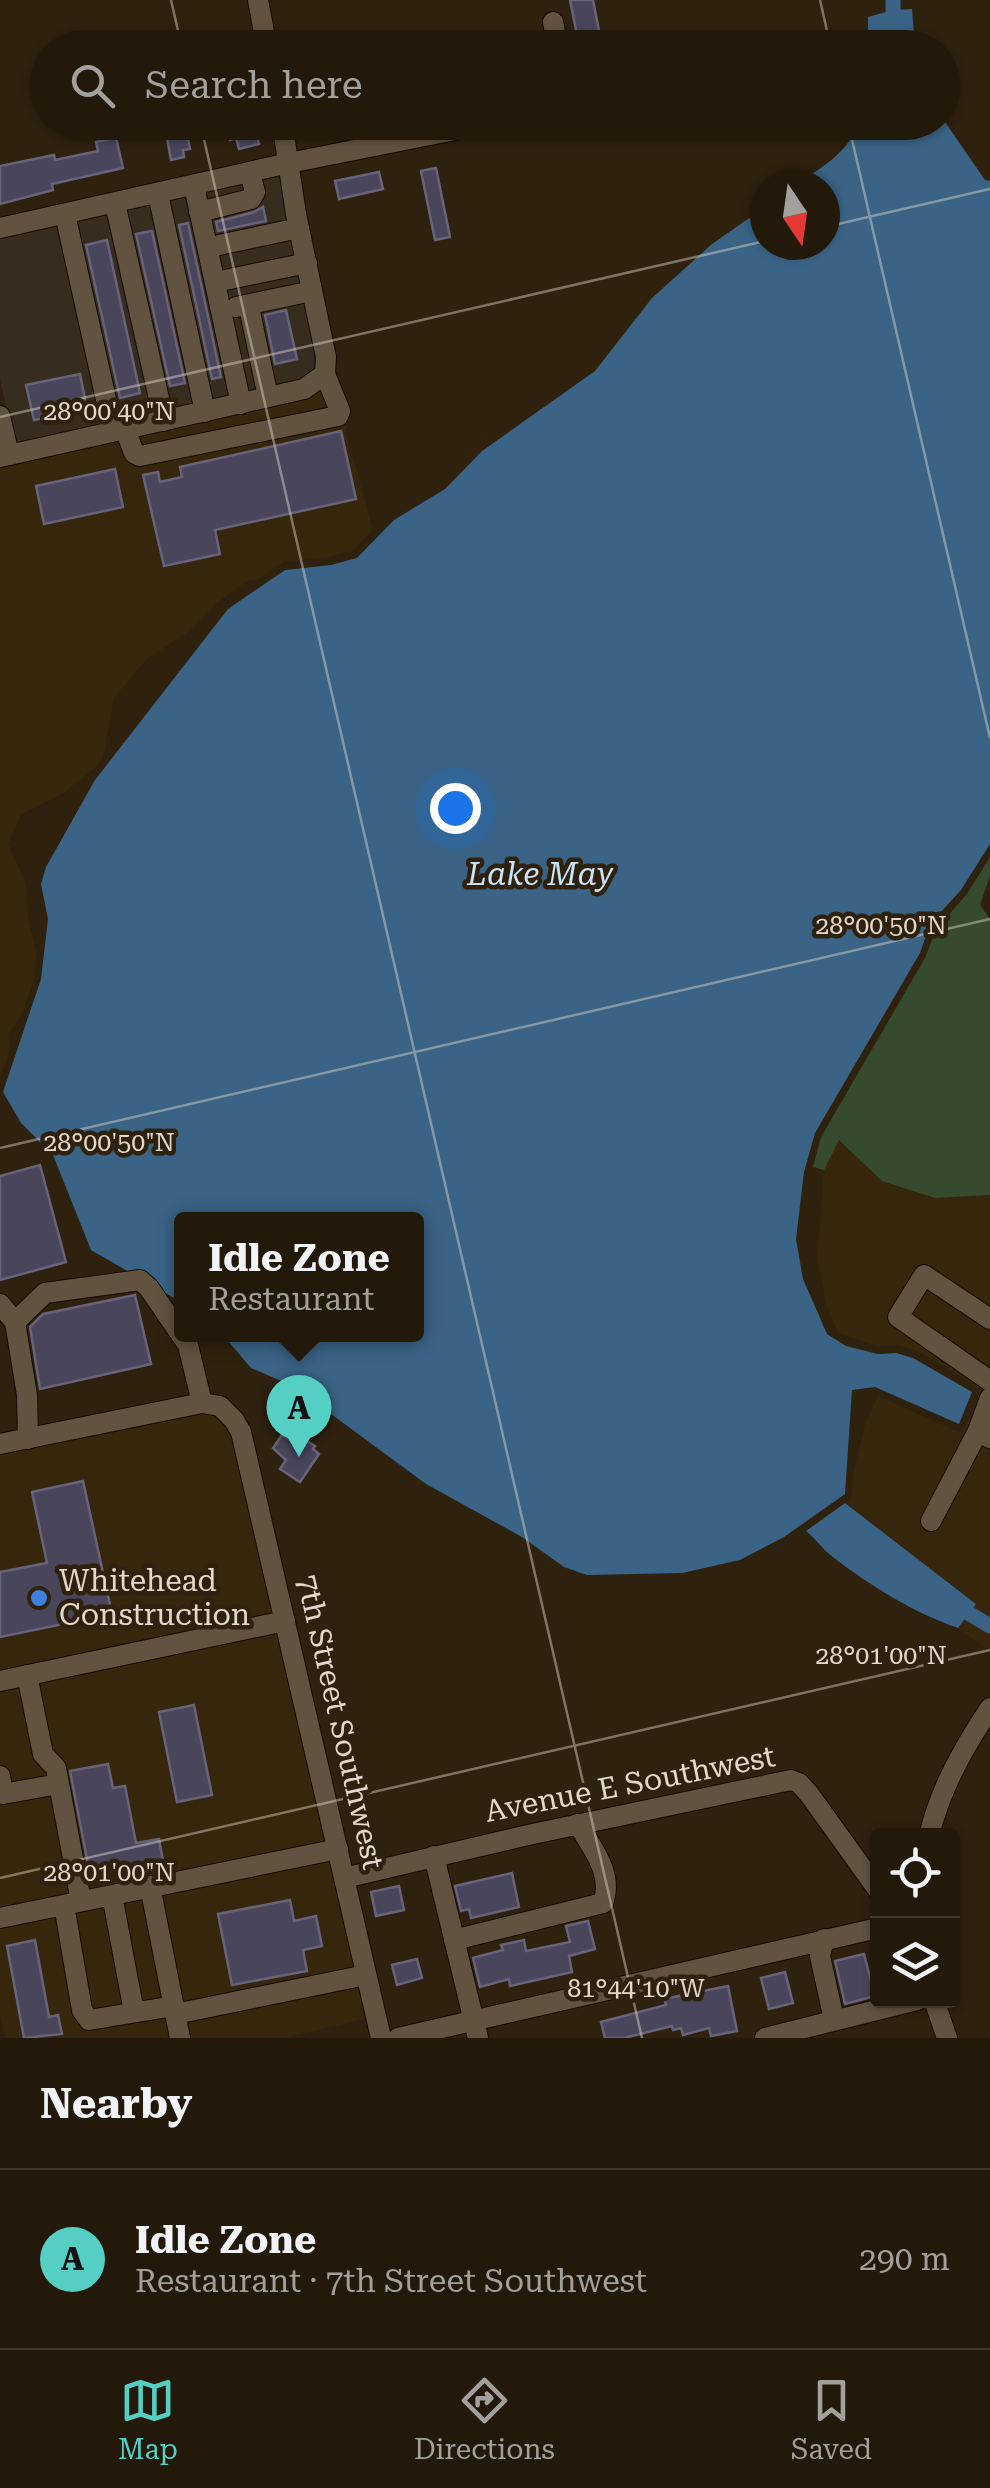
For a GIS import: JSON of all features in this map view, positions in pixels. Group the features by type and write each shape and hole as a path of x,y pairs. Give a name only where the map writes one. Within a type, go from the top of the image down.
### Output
{"street":[{"path":"258,0 264,30"},
{"path":"553,22 555,30"},
{"path":"64,214 119,430 134,454 140,456 335,417 340,410 325,374 326,357 285,140"},
{"path":"0,228 407,140"},
{"path":"199,212 251,199 254,192 250,172"},
{"path":"194,186 241,404"},
{"path":"158,194 205,412"},
{"path":"115,203 164,421"},
{"path":"219,245 299,228"},
{"path":"226,280 307,263"},
{"path":"268,398 242,310 312,291"},
{"path":"0,416 4,456 304,389 325,374"},
{"path":"990,1319 924,1274 898,1317 990,1381"},
{"path":"15,1322 45,1293 140,1280 174,1325"},
{"path":"0,1304 15,1322 27,1395 28,1439"},
{"path":"0,1444 202,1403 186,1342"},
{"path":"932,1521 984,1434 990,1398"},
{"name":"7th Street Southwest","path":"202,1403 220,1406 234,1420 244,1444 380,2038"},
{"path":"0,1681 285,1622"},
{"path":"27,1675 43,1754 56,1768 59,1784 82,2010 89,2020 174,2010 366,1975"},
{"path":"932,1828 945,1787 990,1708"},
{"path":"0,1776 4,1794 59,1784"},
{"name":"Avenue E Southwest","path":"344,1878 791,1780 809,1794 870,1879"},
{"path":"454,1940 603,1903 608,1888 601,1863 578,1824"},
{"path":"0,1918 338,1849"},
{"path":"434,1856 476,2029"},
{"path":"150,1886 180,2038"},
{"path":"112,1894 134,2012"},
{"path":"398,2038 476,2029 870,1930"},
{"path":"824,1939 820,1956 833,2015"},
{"path":"765,2038 885,2008"},
{"path":"937,2008 946,2038"}],"shaded area":[{"path":"282,175 318,369 303,380 15,445 0,380 0,237"},
{"path":"332,379 373,530 353,551 284,562 256,581 249,580 214,605 185,634 147,659 114,698 103,758 97,766 64,793 21,815 8,844 26,883 29,922 37,954 35,977 22,1015 8,1035 10,1050 0,1079 0,466 306,398 318,393"},
{"path":"839,1140 935,1198 990,1195 990,1651 958,1628 976,1603 845,1503 851,1497 865,1424 878,1396 959,1432 965,1428 979,1393 975,1385 915,1350 896,1345 878,1347 838,1333 826,1304 817,1257 824,1170"},
{"path":"213,1412 233,1435 276,1614 0,1672 0,1453"},
{"path":"280,1632 328,1842 0,1909 0,1690"},
{"path":"332,1859 368,2018 285,2038 188,2038 159,1894"},
{"path":"144,1897 172,2038 5,2038 0,2014 0,1928"}],"green space":[{"path":"990,857 990,876 980,905 990,919 990,1195 935,1198 882,1181 839,1140 824,1170 813,1167 821,1137 925,958 936,929 967,894"}],"water":[{"path":"912,9 914,30 868,30 868,17"},
{"name":"Lake May","path":"850,140 957,140 985,180 990,181 990,844 961,890 930,924 920,953 815,1133 804,1172 796,1239 803,1279 827,1334 846,1346 913,1358 972,1392 959,1424 875,1387 852,1390 845,1494 784,1537 740,1560 682,1573 587,1575 564,1567 522,1537 426,1484 293,1386 251,1368 229,1342 424,1342 424,1212 174,1212 174,1298 91,1250 53,1155 21,1123 3,1092 41,979 48,919 41,884 46,867 95,780 228,609 285,570 357,558 394,520 445,489 482,451 595,371 652,298 712,244 750,217 750,260 840,260 840,170 818,170"},
{"path":"845,1503 976,1604 958,1628 925,1615 878,1588 830,1555 806,1531"}],"building":[{"path":"570,0 593,0 599,30 576,30"},
{"path":"116,140 123,168 52,184 53,190 0,204 0,166 98,151 96,142"},
{"path":"167,140 188,140 190,149 183,150 184,157 171,160"},
{"path":"237,140 258,140 259,144 239,149"},
{"path":"436,168 450,237 435,240 421,171"},
{"path":"379,172 383,189 339,199 335,181"},
{"path":"263,207 266,221 218,231 216,222"},
{"path":"188,223 221,377 212,379 179,225"},
{"path":"152,231 185,383 170,386 136,234"},
{"path":"107,240 140,393 120,398 86,245"},
{"path":"286,310 297,359 275,364 265,315"},
{"path":"80,374 87,409 34,420 26,385"},
{"path":"341,431 356,499 215,530 220,554 164,566 143,475 158,472 160,482 182,477 180,467"},
{"path":"115,469 123,507 44,524 36,486"},
{"path":"40,1165 66,1262 0,1280 0,1176"},
{"path":"135,1295 151,1364 40,1389 30,1327 43,1314"},
{"path":"296,1434 315,1446 313,1449 319,1454 300,1482 280,1469 286,1460 273,1448 282,1435 291,1441"},
{"path":"83,1481 112,1614 0,1637 0,1572 47,1563 32,1492"},
{"path":"194,1705 212,1795 177,1802 159,1712"},
{"path":"108,1764 113,1788 125,1786 136,1843 159,1839 163,1861 90,1875 70,1771"},
{"path":"512,1873 519,1907 471,1918 469,1909 461,1911 455,1886"},
{"path":"399,1886 404,1910 376,1916 371,1892"},
{"path":"290,1900 294,1921 316,1916 322,1946 303,1950 307,1971 232,1985 218,1914"},
{"path":"588,1921 595,1949 569,1956 572,1972 510,1986 509,1979 480,1987 473,1958 524,1940 526,1951 570,1942 566,1926"},
{"path":"35,1940 49,2017 58,2015 62,2034 24,2038 7,1946"},
{"path":"864,1954 870,1997 845,2004 835,1961"},
{"path":"417,1959 422,1978 397,1985 392,1965"},
{"path":"785,1972 793,2003 769,2009 761,1978"},
{"path":"728,1986 737,2031 711,2036 709,2028 683,2035 681,2028 673,2030 672,2026 624,2038 605,2038 601,2022 666,2005 664,1999"}],"waterway":[{"path":"893,0 893,10"},
{"path":"955,1605 990,1626"}],"place":[{"name":"Idle Zone","path":"299,1457"},
{"name":"Whitehead Construction","path":"39,1598"}]}
